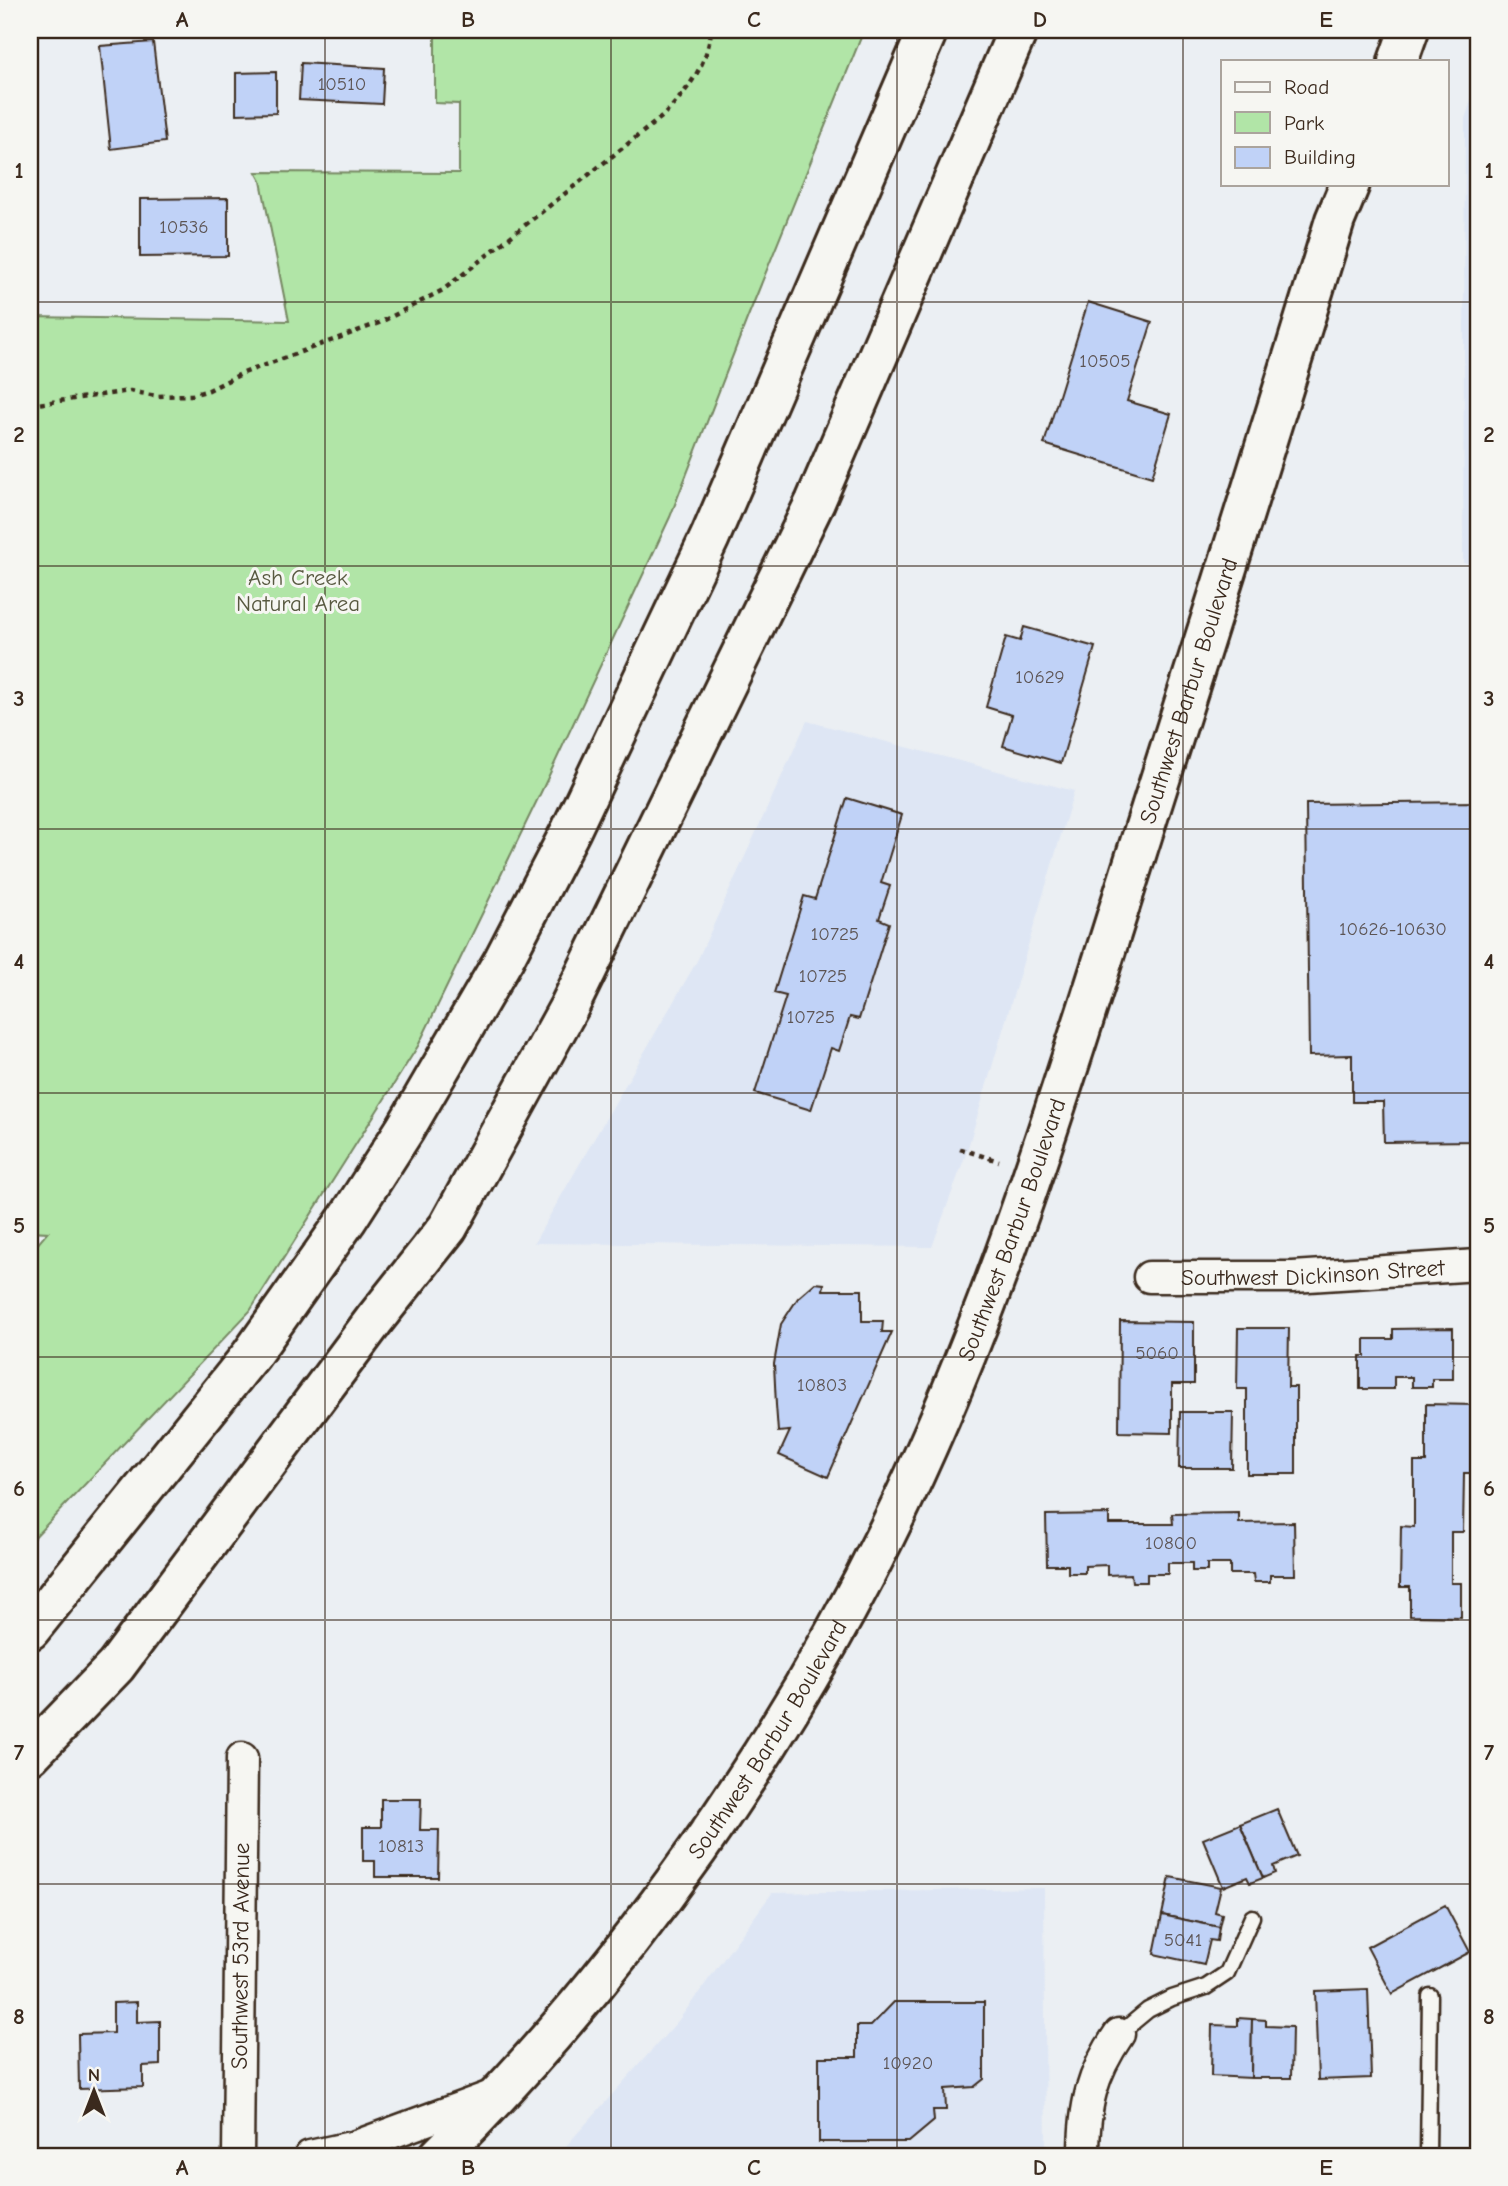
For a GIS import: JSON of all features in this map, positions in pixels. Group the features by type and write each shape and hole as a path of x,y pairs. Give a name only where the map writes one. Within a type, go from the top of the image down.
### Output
{"main road":[{"path":"30,1630 251,1355 348,1218 405,1129 504,959 570,830 710,537 928,30"},
{"path":"30,1755 116,1666 375,1319 448,1227 569,1007 815,502 1018,30"},
{"path":"1398,60 1409,30"},
{"name":"Southwest Barbur Boulevard","path":"439,2156 500,2092 613,1962 719,1821 814,1667 901,1504 971,1342 1028,1189 1143,833 1335,220 1349,186"}],"street":[{"name":"Southwest Dickinson Street","path":"1149,1277 1293,1277 1478,1265"},
{"name":"Southwest 53rd Avenue","path":"238,2156 242,1758"},
{"path":"1084,2156 1085,2115 1090,2090 1103,2058 1119,2034"},
{"path":"310,2156 355,2146 500,2092"}],"lane":[{"path":"1119,2034 1148,2010 1217,1981 1227,1973 1252,1917"},
{"path":"1428,2156 1430,1996"}],"path":[{"path":"30,405 130,391 156,397 192,395 379,323 443,290 663,116 696,77 711,30"}],"shaded area":[{"path":"1478,79 1478,564 1463,563 1465,119"},
{"path":"807,721 1074,791 967,1151 932,1247 534,1243 697,961"},
{"path":"1044,1888 1046,2156 557,2156 678,2021 772,1893"}],"green space":[{"name":"Ash Creek Natural Area","path":"435,30 864,30 670,517 418,1046 250,1311 30,1542 30,1253 48,1232 30,1231 30,317 289,321 261,181 256,172 459,173 459,104 435,103"}],"building":[{"path":"153,42 165,142 111,149 100,46"},
{"path":"301,63 384,68 382,104 299,100"},
{"path":"276,72 276,113 236,114 236,73"},
{"path":"228,198 228,256 140,257 140,199"},
{"path":"1088,302 1152,322 1127,401 1171,414 1152,477 1044,444"},
{"path":"1024,627 1095,647 1061,763 1003,746 1012,715 986,707 1006,637 1020,641"},
{"path":"847,798 902,815 881,883 890,886 879,919 889,923 859,1019 850,1017 839,1051 831,1048 811,1110 755,1093 786,996 774,993 804,896 815,899"},
{"path":"1478,802 1478,1141 1384,1142 1383,1102 1352,1102 1352,1055 1309,1056 1306,804"},
{"path":"815,1283 824,1284 823,1290 862,1290 862,1321 883,1321 882,1332 892,1332 828,1477 779,1455 790,1431 778,1432 774,1364 781,1324 798,1298"},
{"path":"1120,1321 1194,1322 1194,1384 1172,1384 1172,1433 1119,1432"},
{"path":"1238,1328 1289,1328 1288,1387 1296,1387 1296,1474 1247,1474 1247,1389 1237,1389"},
{"path":"1453,1328 1453,1379 1432,1379 1432,1387 1412,1387 1412,1377 1394,1377 1394,1389 1360,1389 1360,1356 1365,1356 1365,1339 1393,1339 1393,1329"},
{"path":"1426,1404 1476,1405 1476,1473 1464,1473 1463,1532 1451,1532 1451,1583 1461,1583 1461,1617 1410,1616 1410,1587 1400,1587 1401,1526 1414,1527 1414,1462 1426,1462"},
{"path":"1180,1412 1233,1412 1232,1468 1179,1468"},
{"path":"1239,1513 1239,1523 1294,1522 1295,1575 1270,1575 1270,1582 1254,1582 1253,1574 1230,1574 1230,1564 1207,1564 1207,1571 1192,1571 1192,1563 1168,1563 1168,1574 1147,1574 1147,1582 1132,1582 1131,1574 1107,1575 1107,1565 1085,1566 1085,1573 1068,1573 1068,1565 1047,1565 1046,1515 1109,1514 1109,1524 1173,1524 1172,1514"},
{"path":"381,1799 421,1799 420,1830 439,1830 438,1877 375,1877 375,1861 363,1861 363,1827 381,1827"},
{"path":"1277,1809 1297,1856 1273,1866 1275,1873 1263,1878 1240,1824"},
{"path":"1240,1824 1263,1878 1250,1883 1247,1877 1223,1887 1203,1839"},
{"path":"1170,1877 1221,1887 1215,1912 1222,1914 1219,1927 1162,1915"},
{"path":"1445,1905 1470,1952 1392,1994 1367,1947"},
{"path":"1162,1915 1219,1927 1217,1941 1210,1940 1204,1965 1154,1954"},
{"path":"1368,1989 1371,2078 1318,2080 1315,1991"},
{"path":"137,2002 137,2022 160,2021 160,2065 143,2066 143,2087 79,2089 78,2034 113,2033 113,2003"},
{"path":"894,2002 984,2002 984,2079 974,2087 945,2089 946,2110 933,2110 934,2121 909,2142 819,2142 819,2057 857,2057 857,2026 871,2026"},
{"path":"1238,2018 1252,2019 1251,2078 1211,2076 1212,2025 1238,2026"},
{"path":"1252,2019 1266,2020 1266,2026 1292,2027 1291,2078 1251,2078"}]}
